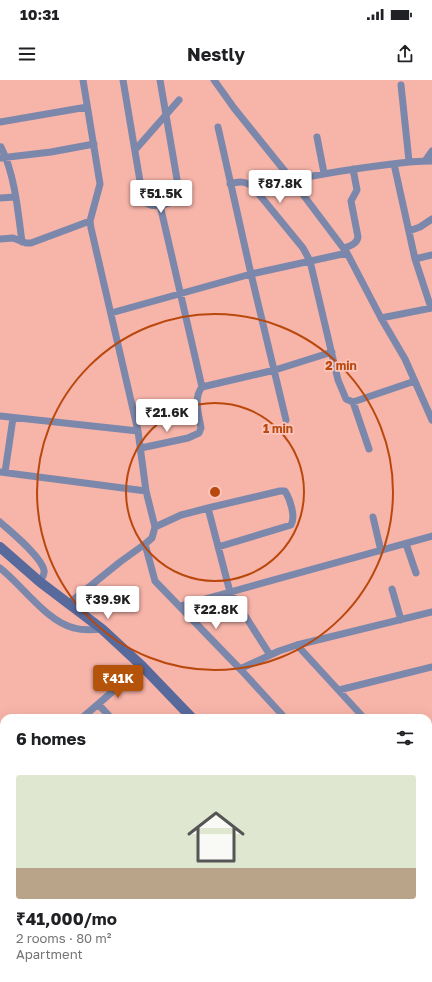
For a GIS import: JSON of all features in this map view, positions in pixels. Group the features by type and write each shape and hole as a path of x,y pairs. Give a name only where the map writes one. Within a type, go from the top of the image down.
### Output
{"street":[{"path":"68,604 152,538 155,527 146,491 138,432 90,221 100,184 83,80"},
{"path":"123,80 143,199 146,204 151,206 175,201 179,191 160,80"},
{"path":"214,80 234,108 292,180 346,251 381,318 405,359 431,411 432,420"},
{"path":"401,85 409,161"},
{"path":"135,150 178,100"},
{"path":"0,122 87,107"},
{"path":"218,127 286,420"},
{"path":"317,137 324,173"},
{"path":"3,157 51,152 94,144"},
{"path":"1,147 15,197 22,242"},
{"path":"292,180 324,173 409,161 429,161 432,151"},
{"path":"381,318 432,308 415,259 394,164"},
{"path":"110,313 251,274 310,261 346,251 358,240 351,204 352,198 357,190 353,169"},
{"path":"230,184 240,181 247,182 253,187 303,248 310,261 338,380 346,399 353,402 415,381"},
{"path":"0,198 15,197"},
{"path":"160,205 202,387"},
{"path":"409,231 420,227 432,219"},
{"path":"0,239 12,238 22,242 31,243 90,221"},
{"path":"415,259 432,255"},
{"path":"141,448 188,438 199,433 201,428 197,397 198,392 202,387 274,370 332,352"},
{"path":"353,402 369,449"},
{"path":"0,416 138,432"},
{"path":"13,418 3,472 146,491"},
{"path":"155,527 181,515 285,491 293,516 291,525 218,547"},
{"path":"208,508 230,592 270,655"},
{"path":"373,516 381,550"},
{"path":"0,522 34,554 40,562 44,570 44,574 40,582"},
{"path":"180,606 432,536"},
{"path":"145,544 155,581 281,714"},
{"path":"406,544 416,573"},
{"path":"0,547 40,582 102,629 142,666 188,714"},
{"path":"0,568 53,619 73,628 85,630 102,629"},
{"path":"392,589 401,620"},
{"path":"240,669 270,655 298,645 432,612"},
{"path":"298,645 360,714"},
{"path":"87,714 142,666"},
{"path":"339,690 432,667"},
{"path":"98,704 107,714"}]}
